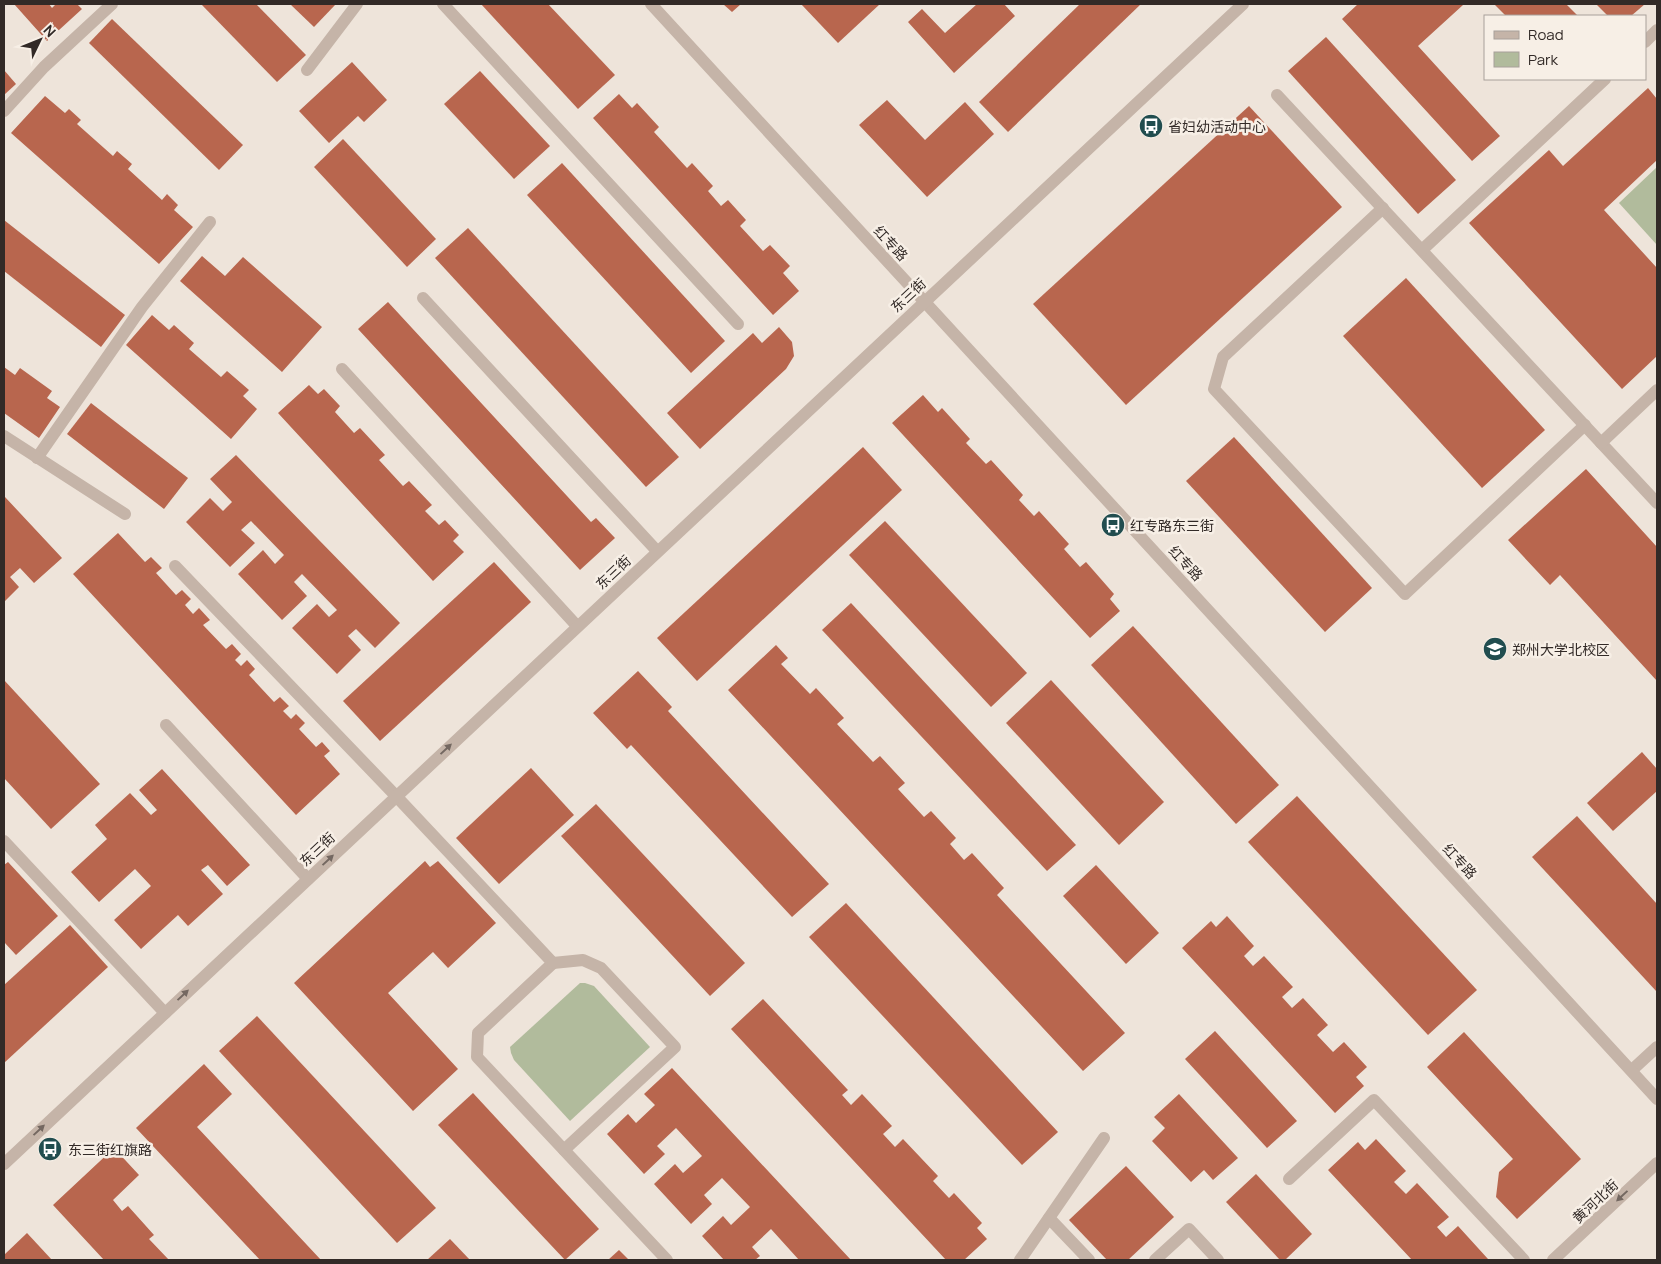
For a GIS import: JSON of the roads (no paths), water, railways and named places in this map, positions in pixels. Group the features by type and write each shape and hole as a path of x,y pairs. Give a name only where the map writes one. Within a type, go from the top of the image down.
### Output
{"street":[{"path":"4,111 44,67 112,4"},
{"path":"307,70 357,4"},
{"path":"443,4 738,324"},
{"name":"红专路","path":"652,4 1657,1098"},
{"name":"东三街","path":"4,1164 656,551 1243,4"},
{"path":"1646,41 1657,30"},
{"path":"1422,250 1604,80"},
{"path":"1277,95 1657,503"},
{"path":"1382,208 1223,357 1214,389 1234,411 1405,594 1585,426"},
{"path":"37,458 142,307 210,222"},
{"path":"423,298 656,551"},
{"path":"342,369 577,626"},
{"path":"1601,442 1657,390"},
{"path":"4,436 126,514"},
{"path":"175,566 396,796 552,963"},
{"path":"166,725 308,879"},
{"path":"4,841 165,1013"},
{"path":"564,1150 675,1047 601,968 583,960 552,963 478,1033 477,1057 564,1150 667,1260"},
{"path":"1632,1070 1657,1047"},
{"path":"1288,1179 1374,1100 1524,1260"},
{"path":"1020,1260 1104,1138"},
{"name":"黄河北街","path":"1553,1260 1657,1163"},
{"path":"1049,1218 1089,1260"},
{"path":"1155,1260 1189,1229 1218,1260"}],"place":[{"name":"省妇幼活动中心","path":"1151,126"},
{"name":"红专路东三街","path":"1113,525"},
{"name":"郑州大学北校区","path":"1495,649"},
{"name":"东三街红旗路","path":"50,1149"}]}
